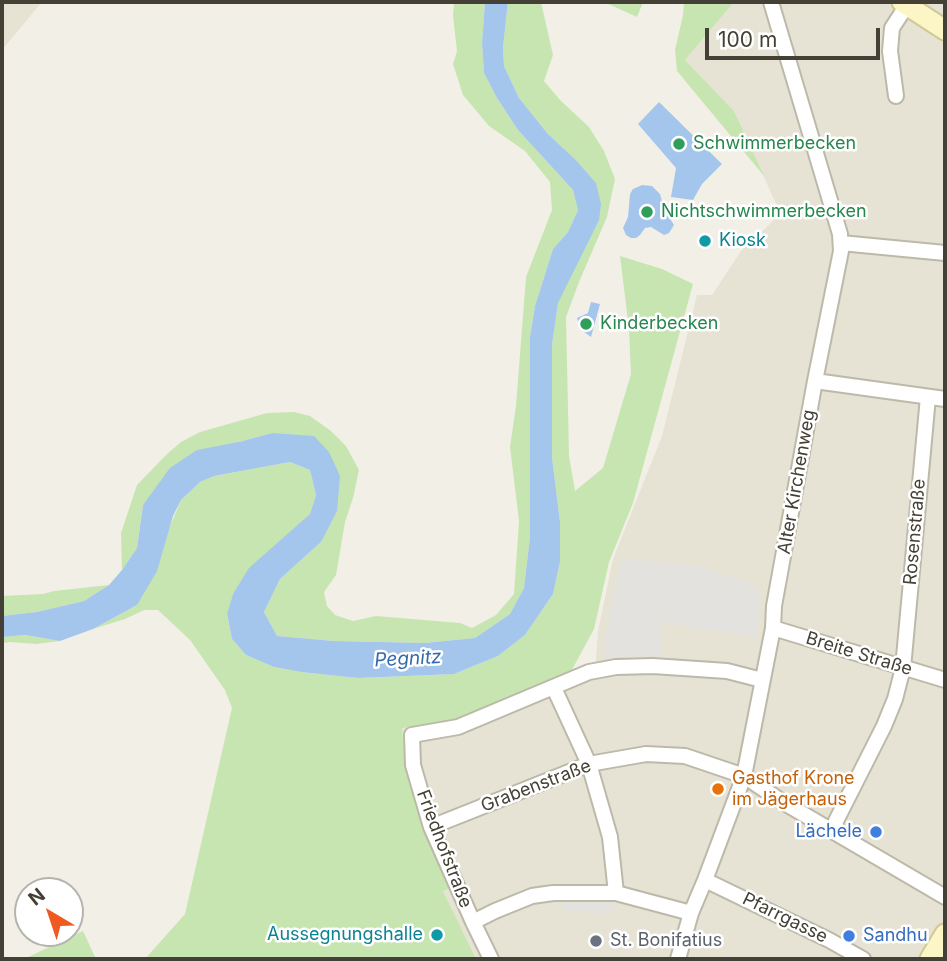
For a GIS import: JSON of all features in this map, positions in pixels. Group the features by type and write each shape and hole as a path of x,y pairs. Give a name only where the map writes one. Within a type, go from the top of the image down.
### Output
{"main road":[{"path":"904,3 945,30"},
{"path":"930,959 945,934"}],"street":[{"name":"Alter Kirchenweg","path":"678,959 691,913 744,776 841,251 840,234 771,2"},
{"path":"896,96 890,51 892,28 904,3"},
{"path":"841,243 945,253"},
{"path":"815,381 945,399"},
{"name":"Rosenstraße","path":"903,668 928,397"},
{"name":"Breite Straße","path":"773,628 945,680"},
{"path":"616,893 610,836 589,764 554,688 589,672 615,667 653,666 727,671 762,680"},
{"path":"835,832 836,821 884,726 903,668"},
{"name":"Friedhofstraße","path":"491,959 431,827 412,765 412,735 458,727 554,688"},
{"name":"Grabenstraße","path":"431,827 589,764 646,754 685,756 744,776 781,801 945,897"},
{"name":"Pfarrgasse","path":"705,880 863,959"},
{"path":"473,922 532,896 553,893 616,893 691,913"}],"shaded area":[{"path":"2,2 42,2 2,50"},
{"path":"734,2 945,2 945,959 476,959 443,891 450,887 416,803 406,768 402,728 452,732 595,675 598,631 613,559 662,436 697,295 712,295 741,251 772,222 777,206 734,111 685,60"},
{"path":"622,558 704,567 747,582 760,592 757,637 660,622 662,657 604,663 605,638"},
{"path":"562,896 615,896 615,908 608,913 563,912"}],"green space":[{"path":"454,2 485,2 482,43 484,73 518,130 573,190 578,210 568,232 553,249 535,306 530,337 530,537 524,588 510,614 475,638 425,643 334,641 277,636 264,612 280,579 321,542 340,476 272,433 239,442 143,504 137,548 122,570 121,533 137,485 181,442 200,432 267,413 294,412 310,416 346,446 359,470 345,522 336,575 324,592 327,606 335,615 353,621 376,616 460,623 472,628 496,615 514,594 519,521 510,447 516,406 526,277 552,210 550,182 525,151 489,126 463,95 453,64 457,51"},
{"path":"508,2 541,2 553,55 544,81 589,127 604,151 615,179 607,217 566,317 569,456 575,491 603,468 631,374 629,329 620,256 662,269 693,284 633,503 609,562 594,629 567,679 459,724 402,728 406,768 416,803 450,888 443,891 476,959 145,959 185,914 232,708 225,690 190,640 158,610 144,610 93,629 137,605 181,500 200,482 214,476 290,462 310,470 316,495 310,514 233,594 227,615 232,639 246,655 274,667 358,678 454,674 498,656 525,635 553,594 560,562 560,522 552,457 552,345 558,302 573,269 596,183 548,134 519,98 504,66 503,47"},
{"path":"604,2 643,2 637,17"},
{"path":"684,2 734,2 685,60 734,111 764,176 677,71 675,50"},
{"path":"109,585 84,601 37,612 2,616 2,596 43,594"},
{"path":"25,635 60,641 36,644 2,643 2,637"},
{"path":"84,933 96,959 24,959 49,947 84,947"}],"water":[{"name":"Pegnitz","path":"485,2 508,2 503,47 504,66 519,98 548,134 596,183 601,204 599,220 558,303 552,345 552,457 560,522 560,562 553,594 525,635 498,656 454,674 358,678 274,667 246,655 232,639 227,614 233,594 249,568 310,514 316,495 310,470 290,462 214,476 200,482 181,500 173,516 157,571 137,605 93,629 60,641 25,635 2,637 2,616 37,612 84,601 109,585 137,548 143,505 170,468 197,450 272,433 314,436 329,452 340,476 337,511 321,542 280,579 264,612 277,636 334,641 425,643 475,638 510,614 524,588 530,537 530,337 535,306 553,249 568,232 578,210 573,190 518,130 484,73 482,43"},
{"name":"Schwimmerbecken","path":"659,102 722,164 702,184 693,200 671,197 676,168 638,124"},
{"name":"Nichtschwimmerbecken","path":"642,185 652,186 660,194 664,209 674,225 669,233 664,235 651,227 645,228 636,238 626,235 623,228 628,217 630,194 633,189"},
{"name":"Kinderbecken","path":"591,302 600,304 591,337 580,329 577,318 588,313"}],"place":[{"name":"Schwimmerbecken","path":"679,144"},
{"name":"Nichtschwimmerbecken","path":"647,212"},
{"name":"Kiosk","path":"705,241"},
{"name":"Kinderbecken","path":"586,324"},
{"name":"Gasthof Krone im Jägerhaus","path":"718,789"},
{"name":"Lächele","path":"876,832"},
{"name":"Aussegnungshalle","path":"437,935"},
{"name":"Sandhu","path":"849,936"},
{"name":"St. Bonifatius","path":"596,941"}]}
